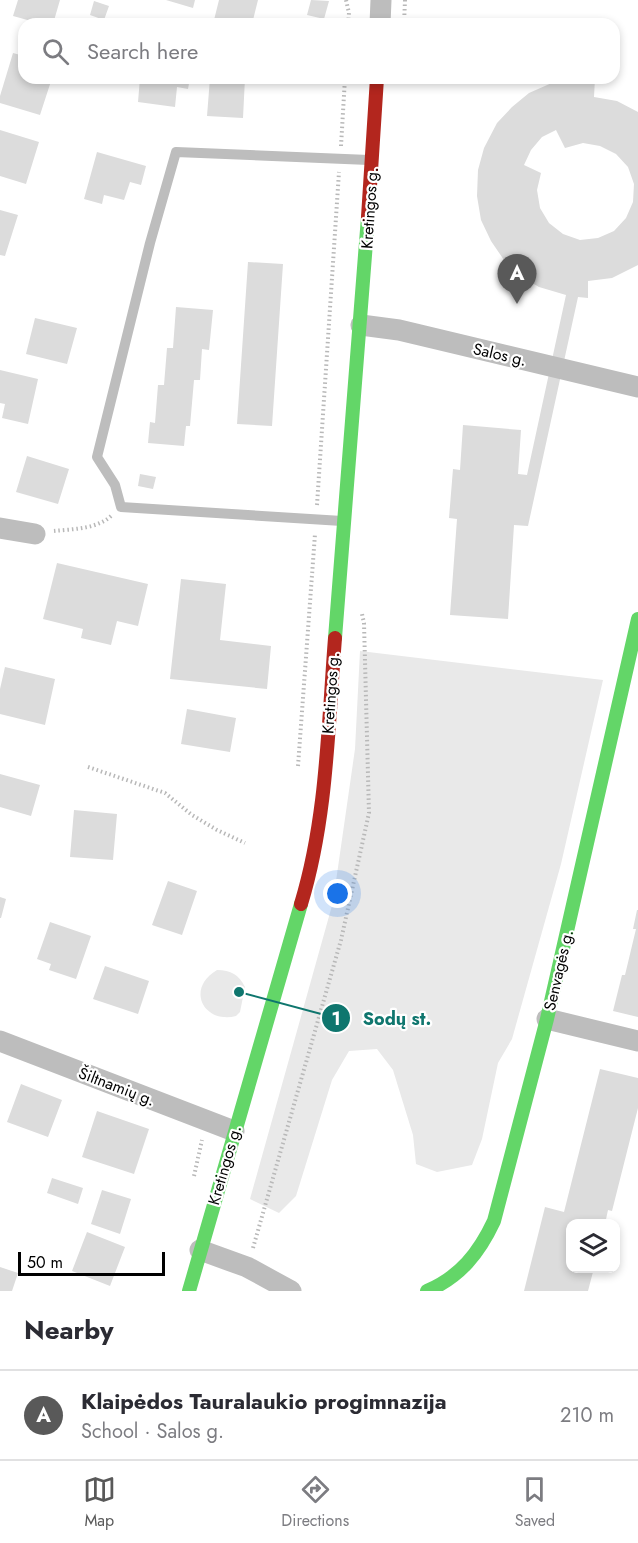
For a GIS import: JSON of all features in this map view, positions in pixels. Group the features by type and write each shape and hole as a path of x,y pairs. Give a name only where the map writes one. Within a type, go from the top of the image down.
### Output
{"street":[{"path":"380,18 381,0"},
{"name":"Kretingos g.","path":"189,1291 309,878 320,819 362,325 377,84"},
{"name":"Salos g.","path":"362,325 399,330 638,387"},
{"path":"0,528 35,534"},
{"name":"Senvagės g.","path":"427,1291 436,1288 463,1270 483,1244 494,1221 630,692 638,619"},
{"path":"547,1019 638,1041"},
{"name":"Šiltnamių g.","path":"0,1041 234,1131"},
{"path":"200,1250 248,1267 291,1291"}],"lane":[{"path":"344,521 121,507 115,485 97,457 150,243 176,152 372,160"}],"path":[{"path":"346,0 349,18"},
{"path":"404,18 405,0"},
{"path":"297,774 345,84"},
{"path":"35,534 83,528 108,519 121,507"},
{"path":"88,767 165,793 192,815 245,843"},
{"path":"193,1178 207,1121"}],"shaded area":[{"path":"360,651 603,680 561,864 512,1039 498,1063 482,1139 472,1165 437,1172 416,1164 413,1135 393,1070 377,1049 349,1051 332,1080 296,1196 279,1213 250,1199 333,902 355,749"},
{"path":"217,970 234,974 245,987 240,1012 236,1016 215,1015 202,1003 202,986 207,978"}],"building":[{"path":"18,0 60,0 55,18 13,16"},
{"path":"166,0 195,0 193,8"},
{"path":"219,0 258,0 254,18 214,18"},
{"path":"311,0 329,1 324,18 307,15"},
{"path":"94,1 109,6 105,18 90,15"},
{"path":"13,53 18,54 18,84 50,84 40,115 0,103"},
{"path":"140,84 189,84 188,89 177,87 175,107 138,102"},
{"path":"210,84 245,84 243,118 207,116"},
{"path":"549,84 595,84 594,97 617,101 638,112 638,265 612,278 588,281 588,298 578,297 528,526 514,525 508,619 450,615 457,519 449,518 453,469 460,470 463,425 521,430 518,474 527,475 566,295 539,287 522,277 506,263 491,241 481,220 477,196 478,170 484,148 497,123 529,93","holes":["556,130 565,148 583,143 600,146 616,154 628,167 634,184 633,202 626,218 614,231 598,238 580,240 563,234 549,223 540,208 537,190 541,173 524,165 531,150 542,137"]},
{"path":"0,130 39,142 26,184 0,176"},
{"path":"97,152 146,166 141,185 130,182 124,200 104,195 102,204 84,199"},
{"path":"0,210 18,215 5,256 0,255"},
{"path":"248,262 283,264 272,426 237,424"},
{"path":"176,307 213,310 209,350 202,349 200,380 194,380 190,426 186,426 184,446 148,443 150,422 155,423 158,385 164,385 167,348 173,348"},
{"path":"35,318 77,328 67,364 26,354"},
{"path":"0,370 38,379 28,424 2,418 5,404 0,403"},
{"path":"27,456 69,469 58,504 16,492"},
{"path":"140,474 156,477 153,489 138,486"},
{"path":"57,563 148,584 138,626 117,621 111,645 81,638 83,629 43,619"},
{"path":"181,579 226,584 220,640 271,646 267,689 170,679"},
{"path":"5,667 55,679 45,725 0,714 0,689"},
{"path":"187,709 236,718 230,752 181,744"},
{"path":"0,774 40,785 31,816 0,807"},
{"path":"74,810 117,814 113,860 70,857"},
{"path":"168,881 197,891 182,935 152,925"},
{"path":"0,897 6,899 1,918 0,918"},
{"path":"637,910 638,1017 613,1011 622,975 625,975 636,929 633,929"},
{"path":"50,922 91,936 76,979 49,970 51,964 37,959"},
{"path":"105,966 149,981 138,1014 93,999"},
{"path":"600,1069 638,1078 638,1108 612,1211 608,1210 606,1219 566,1219 566,1273 593,1273 588,1291 524,1291 545,1207 564,1212"},
{"path":"21,1084 62,1100 48,1137 7,1122"},
{"path":"97,1111 149,1129 134,1174 82,1157"},
{"path":"52,1178 83,1188 78,1204 47,1193"},
{"path":"102,1190 131,1199 120,1234 91,1224"},
{"path":"87,1232 125,1247 110,1286 72,1271"},
{"path":"0,1267 18,1273 12,1291 0,1291"}],"traffic: fast":[{"path":"335,638 368,217"},
{"path":"427,1291 449,1279 467,1263 475,1254 494,1221 547,1019 638,619"},
{"path":"189,1291 301,904"}],"traffic: jam":[{"path":"368,217 377,84"},
{"path":"301,904 310,872 321,806 335,638"}],"place":[{"name":"Klaipėdos Tauralaukio progimnazija","path":"517,304"},
{"name":"Sodų st.","path":"239,992"}]}
